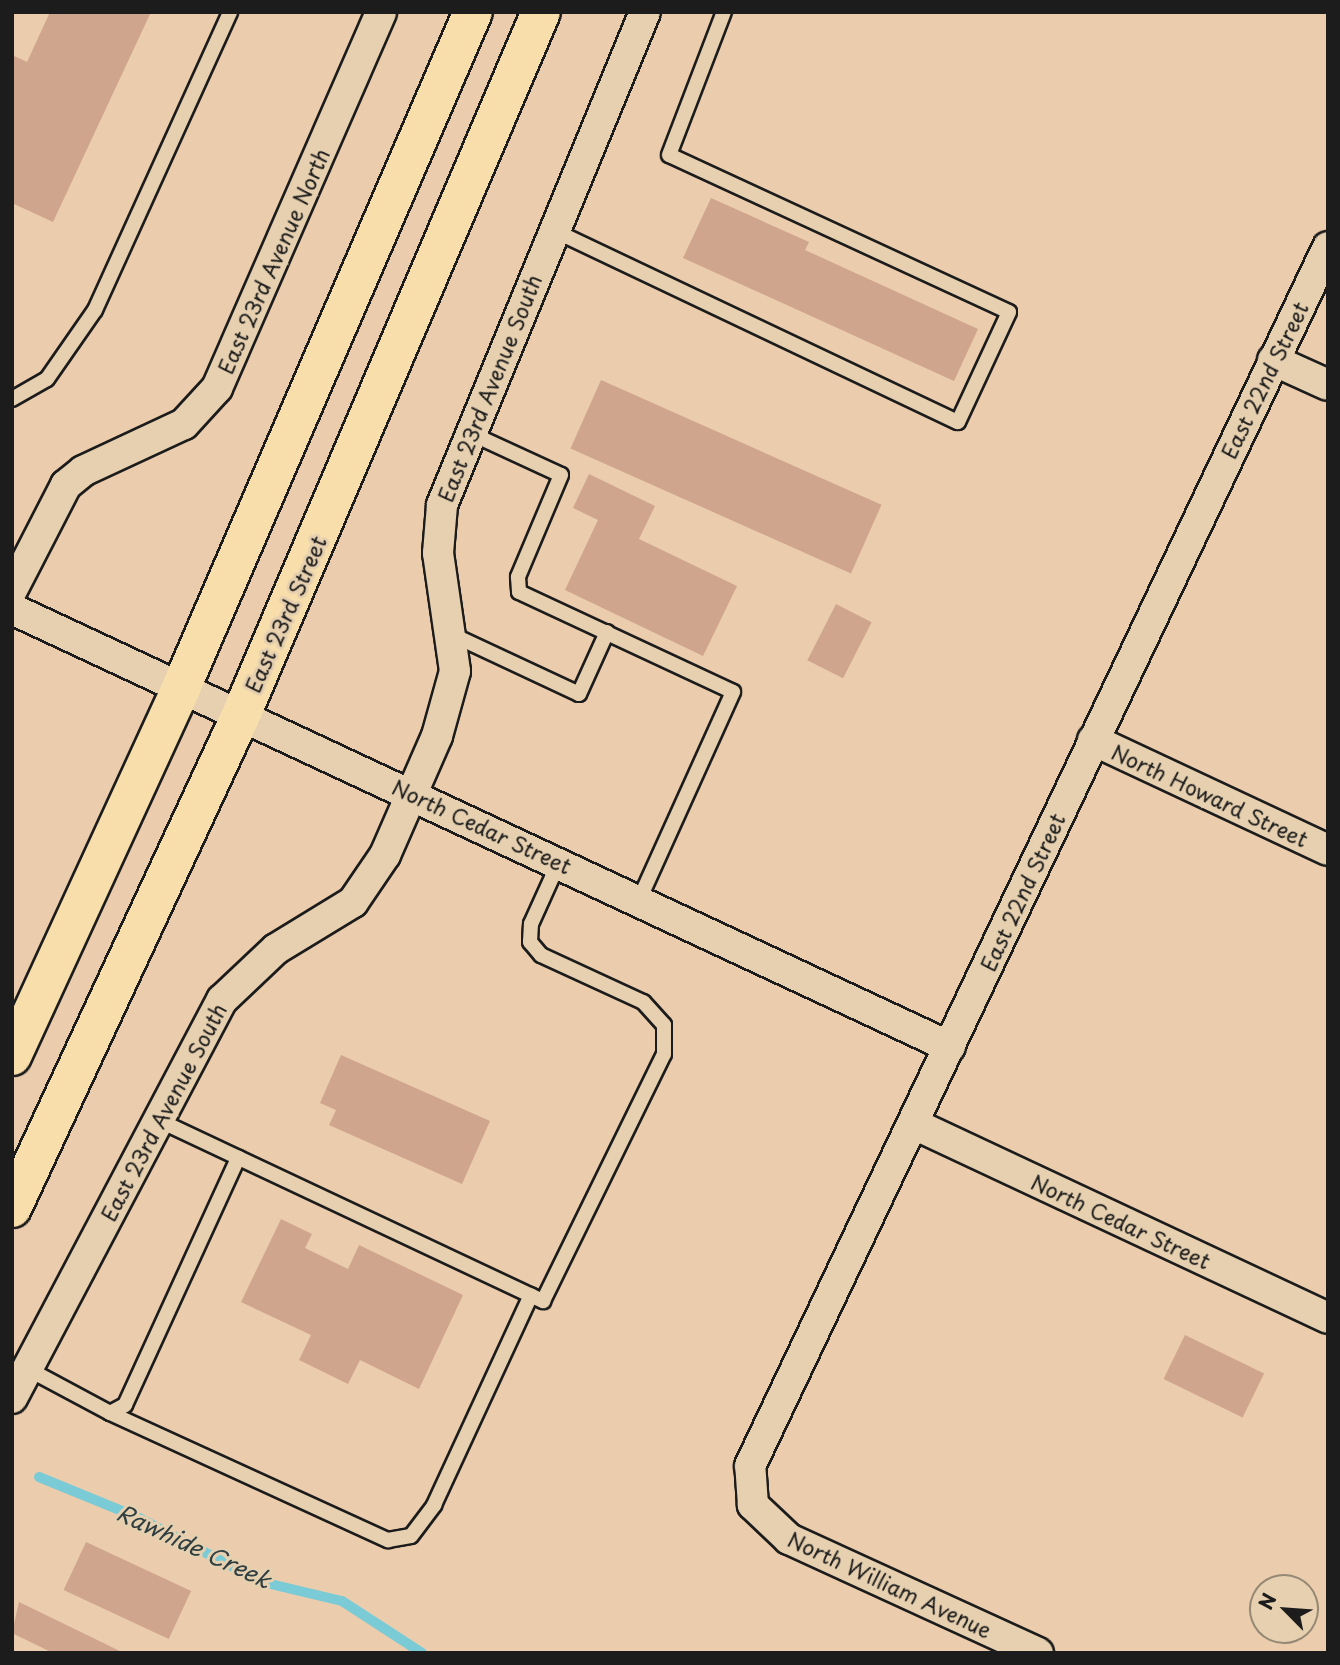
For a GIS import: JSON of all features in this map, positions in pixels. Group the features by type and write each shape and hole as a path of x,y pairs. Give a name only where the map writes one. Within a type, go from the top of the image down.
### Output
{"main road":[{"path":"12,1056 181,688 473,12"},
{"name":"East 23rd Street","path":"12,1208 241,715 541,12"}],"street":[{"name":"East 23rd Avenue North","path":"15,576 66,485 83,471 184,424 217,388 381,12"},
{"name":"East 23rd Avenue South","path":"12,1398 156,1119 222,1000 275,949 353,902 386,855 414,794 449,698 455,671 453,635 438,530 469,433 645,12"},
{"name":"East 22nd Street","path":"781,1532 753,1505 750,1466 1328,247"},
{"path":"1273,360 1328,385"},
{"name":"North Cedar Street","path":"12,609 414,794 950,1047"},
{"name":"North Howard Street","path":"1093,740 1328,850"},
{"name":"North Cedar Street","path":"914,1124 1328,1318"},
{"name":"North William Avenue","path":"781,1532 1038,1653"}],"lane":[{"path":"12,398 47,379 95,310 230,12"},
{"path":"553,230 958,422 1009,312 669,155 724,12"},
{"path":"469,433 561,475 518,577 519,592 733,692 639,900"},
{"path":"453,635 579,694 607,632"},
{"path":"156,1119 543,1301 664,1054 664,1025 643,1002 541,955 530,942 531,924 559,862"},
{"path":"110,1413 125,1405 239,1158"},
{"path":"27,1369 110,1413 388,1540 411,1536 434,1505 531,1295"}],"building":[{"path":"50,12 151,12 53,222 12,203 12,55 27,62"},
{"path":"711,198 809,242 805,250 978,329 954,381 683,258"},
{"path":"601,380 881,505 851,573 570,449"},
{"path":"589,474 655,506 639,539 737,586 703,656 565,590 598,520 573,508"},
{"path":"836,604 872,622 843,678 807,660"},
{"path":"341,1055 490,1121 462,1184 329,1125 336,1110 320,1103"},
{"path":"281,1219 312,1234 305,1248 348,1269 359,1245 463,1295 419,1389 360,1360 348,1384 299,1360 311,1335 241,1302"},
{"path":"1185,1335 1264,1374 1243,1418 1164,1379"},
{"path":"86,1542 191,1591 169,1639 64,1590"},
{"path":"19,1602 124,1653 53,1653 12,1633"}],"waterway":[{"name":"Rawhide Creek","path":"39,1477 139,1518 262,1582 342,1601 422,1653"}]}
